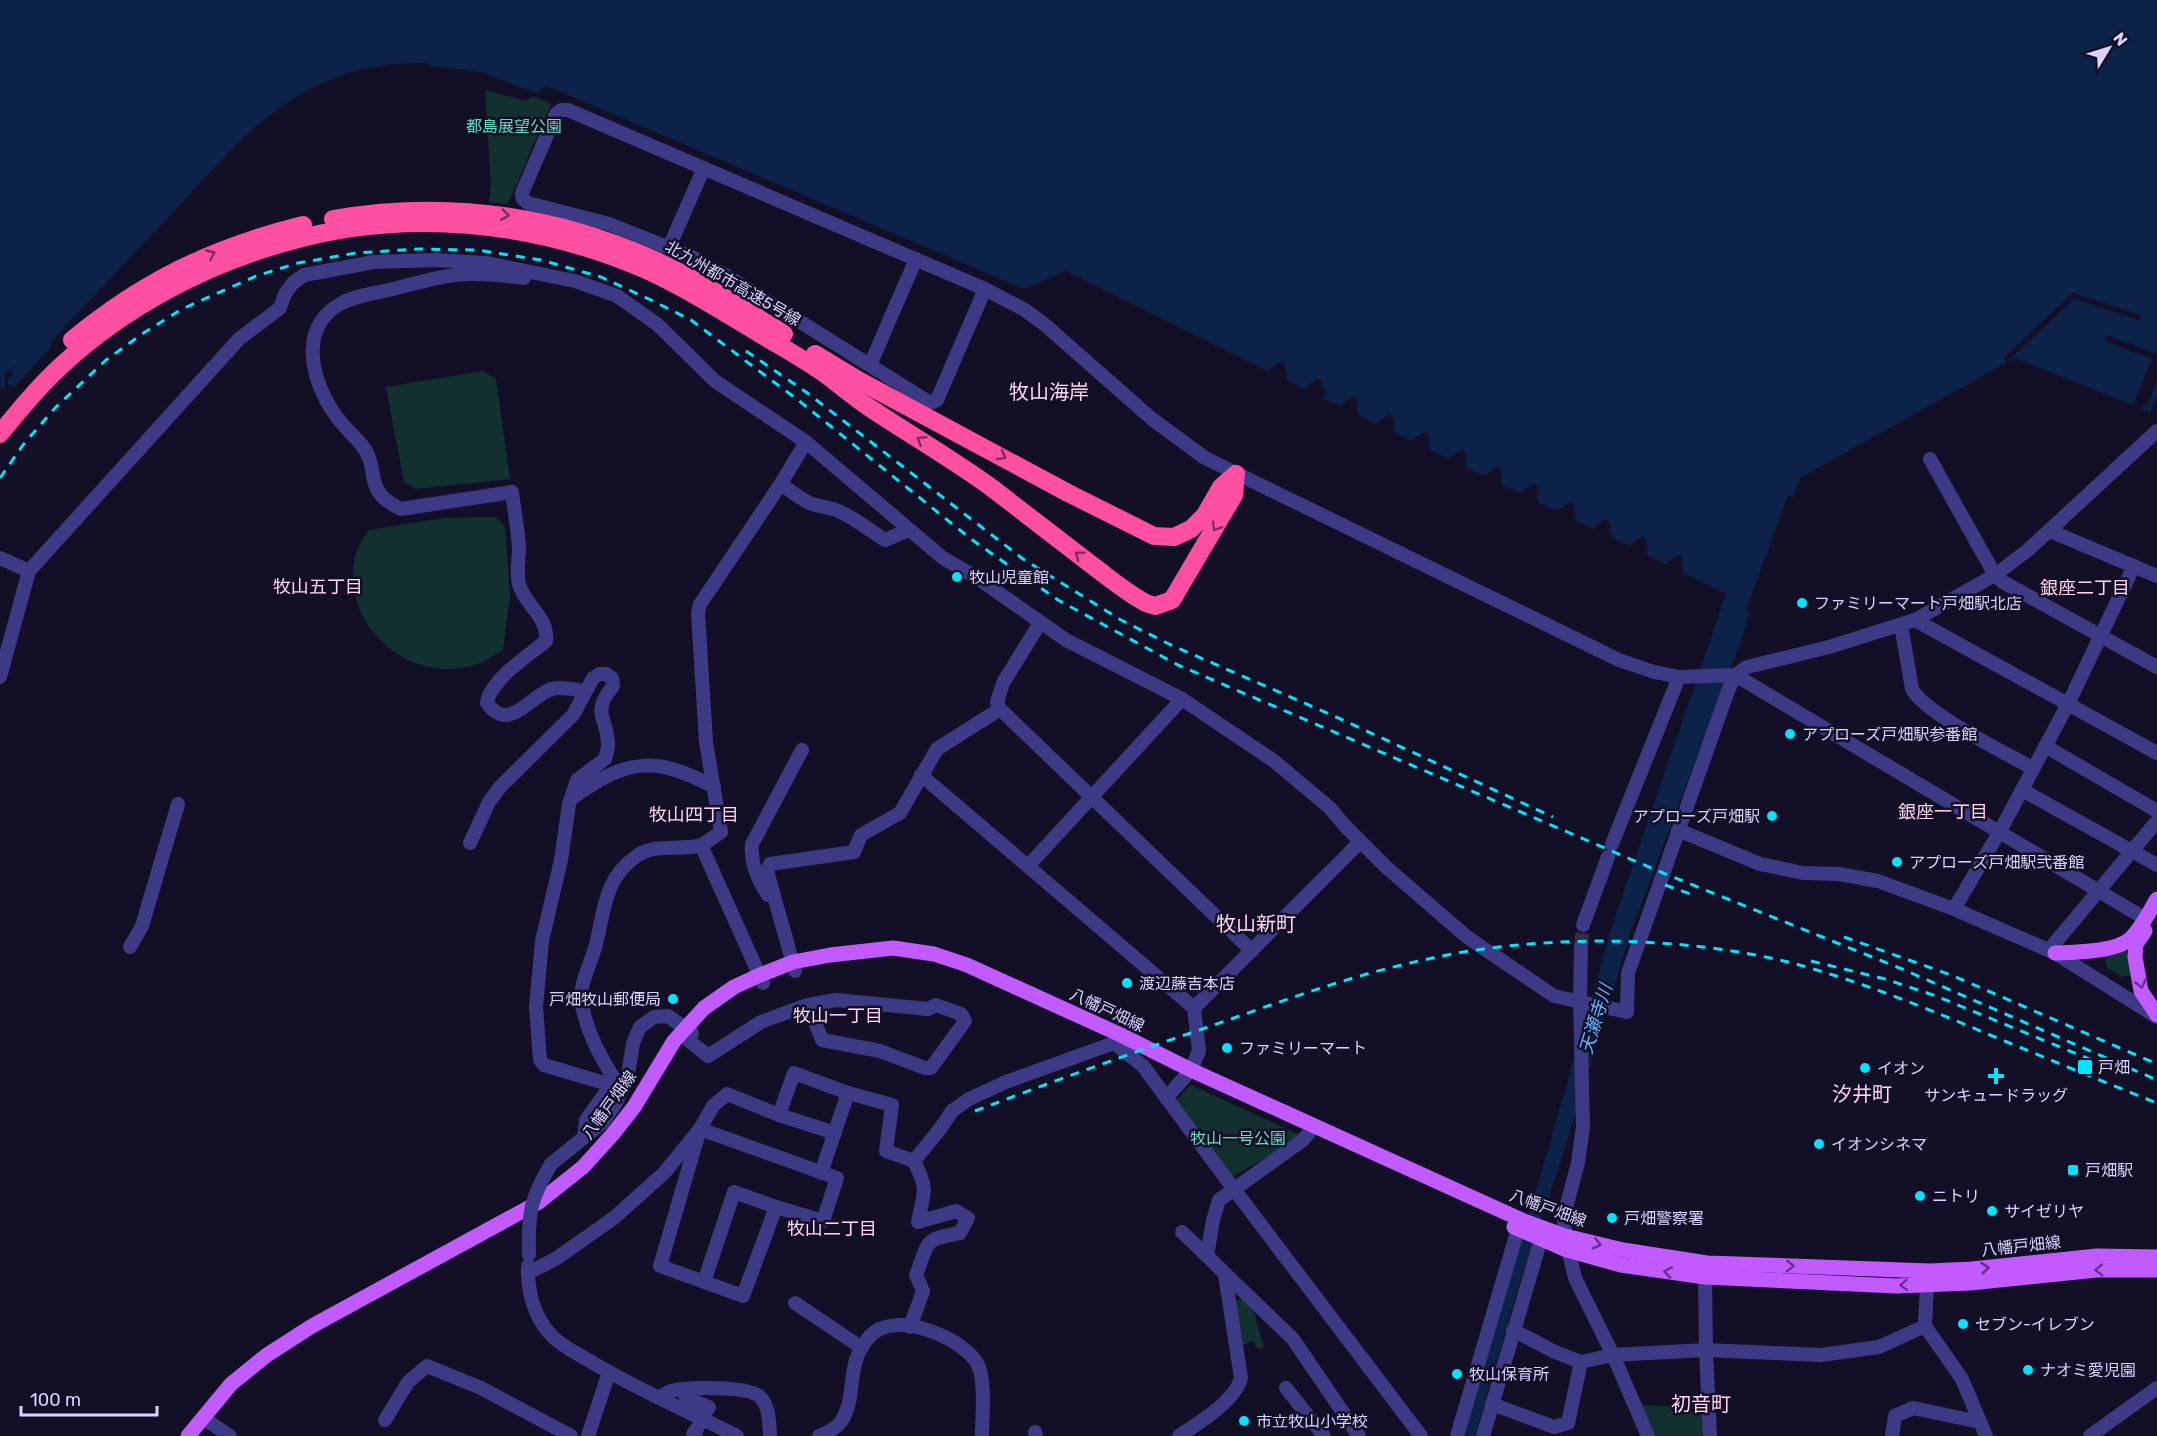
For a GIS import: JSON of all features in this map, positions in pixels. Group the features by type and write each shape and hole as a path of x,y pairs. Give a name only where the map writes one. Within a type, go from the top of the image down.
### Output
{"highway":[{"name":"北九州都市高速5号線","path":"0,416 18,392 91,324 174,271 215,252 260,236 305,224 356,215 400,210 479,212 520,217 564,227 611,242 650,258 718,293 858,380 1068,493 1154,536 1174,537 1191,529 1205,515 1221,487 1236,474"},
{"name":"北九州都市高速5号線","path":"0,434 27,400 61,365 98,335 180,283 264,248 308,235 402,224 478,225 517,230 603,253 683,288 821,371 863,403 952,460 1138,599 1155,606 1172,600 1234,495 1236,474"}],"main road":[{"path":"2157,899 2136,944 2135,957 2141,991 2157,1016"},
{"path":"2052,951 2077,952 2120,945 2130,939 2151,916"},
{"path":"2120,945 2129,948 2135,957"},
{"name":"八幡戸畑線","path":"188,1436 231,1384 267,1355 312,1326 539,1202 583,1167 634,1107 674,1041 688,1033 738,994 761,979 830,955 893,948 934,954 967,965 1121,1035 1188,1074 1309,1133 1539,1235 1621,1265 1705,1276 1896,1286 1970,1283 2096,1270 2157,1270"},
{"name":"八幡戸畑線","path":"794,967 892,957 930,963 962,974 1188,1074 1521,1227"},
{"name":"八幡戸畑線","path":"199,1436 233,1395 272,1363 317,1334 544,1209 581,1180 620,1140 642,1111 688,1033"},
{"name":"八幡戸畑線","path":"1566,1243 1707,1263 1896,1270 1972,1269 2097,1256 2157,1257"}],"street":[{"path":"985,289 938,400 927,401 727,276 669,248 609,224 535,206 523,199 522,193 556,114 561,110 568,110 985,289 1025,310 1044,324 1152,419 1205,458 1619,660 1654,672 1679,677 1735,675 2000,831 2098,892 2151,916"},
{"path":"669,248 704,168"},
{"path":"870,365 916,259"},
{"path":"0,677 29,571 239,339 280,308 285,294 304,274 374,262 435,260 488,264 575,281 617,296 638,309 675,339 715,381 806,442 943,558 979,579 1066,640 1182,699 1274,761 1330,807 1360,842 1418,896 1467,937 1554,996 1627,1012 1628,973 1735,675 1747,667 1829,647 1915,620 1995,575 2050,531 2157,431"},
{"path":"575,281 472,274 442,277 354,298 337,306 323,318 316,329 312,357 314,372 326,400 339,421 370,457 374,482 380,496 390,504 401,509 512,492 519,545 519,584 525,597 545,624 547,633 546,641 494,685 488,694 488,703 493,712 502,716 512,714 549,690 559,688 585,691"},
{"path":"584,1137 586,1120 611,1085 613,1077 594,1044 581,1004 582,988 595,948 602,908 614,879 622,867 640,853 700,845 721,832 706,742 698,613 700,604 806,442"},
{"path":"1930,459 1995,575 2003,582 2157,666"},
{"path":"780,485 790,489 803,500 847,515 885,540 909,530"},
{"path":"2050,531 2157,576"},
{"path":"0,558 29,571"},
{"path":"1954,909 2000,831 2068,704 2134,566"},
{"path":"1915,620 2157,753"},
{"path":"1040,623 1003,683 997,702 1000,709 1252,951"},
{"path":"1901,625 1912,689 1916,696 1941,715 2032,768"},
{"path":"470,843 489,802 500,787 573,716 593,678 599,674 612,678 613,686 604,698 600,712 608,745 605,759 577,780 569,804 561,860 542,941 536,1006 540,1060 544,1065 611,1085"},
{"path":"1583,925 1679,677"},
{"path":"1028,866 1182,699"},
{"path":"794,967 767,871 770,864 854,852 861,835 900,813 937,750 1000,709"},
{"path":"2045,746 2157,811"},
{"path":"776,907 762,885 751,856 752,844 802,750"},
{"path":"572,798 609,774 645,764 686,773 714,787"},
{"path":"921,775 1194,1008 1199,1051 1188,1074 1166,1098"},
{"path":"2022,790 2157,865"},
{"path":"130,947 142,926 178,804"},
{"path":"2052,951 2157,820"},
{"path":"1678,830 1760,864 1803,873 1839,874 1878,881 1954,909 2052,951 2157,1016"},
{"path":"1194,1008 1360,842"},
{"path":"700,845 761,979"},
{"path":"1581,947 1584,1002 1584,1106 1582,1144 1564,1215 1566,1243 1575,1278 1613,1355 1648,1436"},
{"path":"737,1436 609,1372 549,1334 535,1309 528,1283 528,1223 532,1202 551,1164 602,1123 616,1103 628,1075 633,1043 640,1027 654,1017 668,1016 688,1033 708,1056 761,1022 808,1005 836,1000 928,1009 936,1005 961,1014 965,1021 931,1068 925,1068 880,1051 822,1040 808,1005"},
{"path":"914,1161 933,1139 952,1111 969,1099 1006,1082 1114,1043 1143,1066 1421,1436"},
{"path":"779,1115 794,1073 848,1093 892,1105 886,1151 914,1161 925,1187 918,1222 956,1211 968,1218 960,1233 935,1238 928,1242 916,1275 923,1292 910,1327"},
{"path":"821,1173 848,1093"},
{"path":"528,1273 557,1258 615,1217 664,1173 700,1129 713,1106 728,1094 779,1115 835,1132"},
{"path":"700,1129 837,1178 823,1221 734,1191 704,1282"},
{"path":"700,1129 660,1266 743,1296 776,1207"},
{"path":"1207,1256 1219,1200 1303,1140 1309,1133"},
{"path":"1457,1436 1521,1227"},
{"path":"1182,1232 1293,1340 1359,1436"},
{"path":"1483,1436 1539,1235"},
{"path":"1179,1436 1204,1419 1238,1389 1241,1378 1225,1275"},
{"path":"1705,1276 1710,1436"},
{"path":"1928,1284 1925,1326 1962,1378 1986,1436"},
{"path":"795,1303 862,1348"},
{"path":"1513,1330 1555,1352 1581,1362 1613,1355 1706,1350 1821,1355 1879,1347 1925,1326"},
{"path":"819,1436 841,1422 847,1406 855,1360 873,1333 882,1327 910,1327 940,1333 967,1352 978,1363 981,1377 982,1436"},
{"path":"1492,1404 1554,1427 1568,1423 1581,1362"},
{"path":"385,1420 408,1382 428,1366 480,1388 571,1436"},
{"path":"588,1436 609,1372"},
{"path":"659,1398 673,1390 721,1388 744,1390 757,1395 764,1402 768,1414 770,1436"},
{"path":"1286,1388 1324,1436"},
{"path":"2090,1436 2157,1388"},
{"path":"681,1390 688,1399 710,1407 706,1412"},
{"path":"1892,1436 1895,1416 1913,1408 1980,1422"},
{"path":"209,1422 230,1436"}],"green space":[{"name":"都島展望公園","path":"485,90 525,101 533,96 551,104 508,204 489,202 491,187"},
{"path":"483,371 496,379 510,479 416,489 404,482 386,387"},
{"path":"496,517 505,526 510,595 503,650 479,664 451,669 428,667 406,659 387,646 371,630 360,610 354,587 356,554 369,530 444,518"},
{"path":"2124,950 2128,953 2136,974 2122,977 2107,968 2103,951"},
{"name":"牧山一号公園","path":"1191,1085 1300,1135 1289,1145 1232,1177 1173,1103"},
{"path":"1243,1299 1253,1310 1264,1347 1258,1349 1253,1341 1240,1346 1234,1301"},
{"path":"1704,1400 1706,1436 1652,1436 1639,1405 1684,1407"}],"water":[{"name":"天瀬寺川","path":"0,0 2157,0 2157,395 2150,412 2015,358 1800,478 1794,497 1788,495 1746,610 1750,613 1741,641 1631,931 1559,1167 1518,1288 1475,1436 1462,1436 1614,920 1726,594 1683,573 1682,556 1678,555 1665,564 1647,555 1646,539 1641,537 1629,546 1611,537 1609,521 1605,519 1593,529 1575,520 1574,503 1570,502 1556,511 1538,502 1537,485 1533,484 1520,493 1502,485 1501,468 1497,467 1484,476 1466,468 1465,451 1461,450 1448,459 1430,450 1428,433 1424,432 1412,441 1395,433 1393,416 1389,414 1376,424 1358,415 1357,398 1353,397 1339,406 1323,398 1327,390 1322,387 1321,380 1317,379 1304,389 1287,380 1285,363 1281,361 1267,371 1066,271 1024,289 547,86 536,93 481,72 429,66 429,63 372,67 347,74 323,83 278,109 235,146 49,344 51,348 14,387 8,384 8,379 14,373 12,370 15,365 5,374 5,387 0,392 2,387 0,384"}],"pier":[{"path":"2073,293 2141,315 2139,320 2074,299 2007,362 2003,358"},
{"path":"2107,335 2157,354 2157,381 2147,406 2143,405 2140,412 2132,408 2152,359 2105,341"}],"tunnel":[{"path":"1581,947 1583,925"}],"railway":[{"path":"0,478 23,445 55,408 106,360 182,309 256,276 298,263 356,253 418,249 477,250 541,260 601,277 691,320 798,400 971,539 1058,600 1178,665 1663,873 1902,969 2157,1080"},
{"path":"746,351 806,392 1023,559 1121,620 1171,645 1334,716 1553,817"},
{"path":"1665,885 1696,896"},
{"path":"1844,937 1951,975 2157,1064"},
{"path":"975,1111 1294,997 1374,972 1428,959 1516,945 1610,941 1704,947 1749,954 1817,970 1917,1005 2157,1103"},
{"path":"1811,961 1885,979 1936,996 2099,1063"}],"place":[{"name":"牧山児童館","path":"957,577"},
{"name":"ファミリーマート戸畑駅北店","path":"1802,603"},
{"name":"アプローズ戸畑駅参番館","path":"1790,734"},
{"name":"アプローズ戸畑駅","path":"1772,816"},
{"name":"アプローズ戸畑駅弐番館","path":"1897,862"},
{"name":"渡辺藤吉本店","path":"1127,983"},
{"name":"戸畑牧山郵便局","path":"673,999"},
{"name":"ファミリーマート","path":"1227,1048"},
{"name":"戸畑","path":"2085,1067"},
{"name":"イオン","path":"1865,1068"},
{"name":"サンキュードラッグ","path":"1996,1076"},
{"name":"イオンシネマ","path":"1819,1144"},
{"name":"戸畑駅","path":"2073,1170"},
{"name":"ニトリ","path":"1920,1196"},
{"name":"サイゼリヤ","path":"1992,1211"},
{"name":"戸畑警察署","path":"1612,1218"},
{"name":"セブン-イレブン","path":"1963,1324"},
{"name":"ナオミ愛児園","path":"2028,1370"},
{"name":"牧山保育所","path":"1457,1374"},
{"name":"市立牧山小学校","path":"1244,1421"}],"district":[{"name":"牧山海岸","path":"1049,392"},
{"name":"牧山五丁目","path":"318,587"},
{"name":"銀座二丁目","path":"2085,588"},
{"name":"銀座一丁目","path":"1943,812"},
{"name":"牧山四丁目","path":"694,815"},
{"name":"牧山新町","path":"1256,924"},
{"name":"牧山一丁目","path":"838,1016"},
{"name":"汐井町","path":"1862,1094"},
{"name":"牧山二丁目","path":"832,1229"},
{"name":"初音町","path":"1701,1404"}]}
